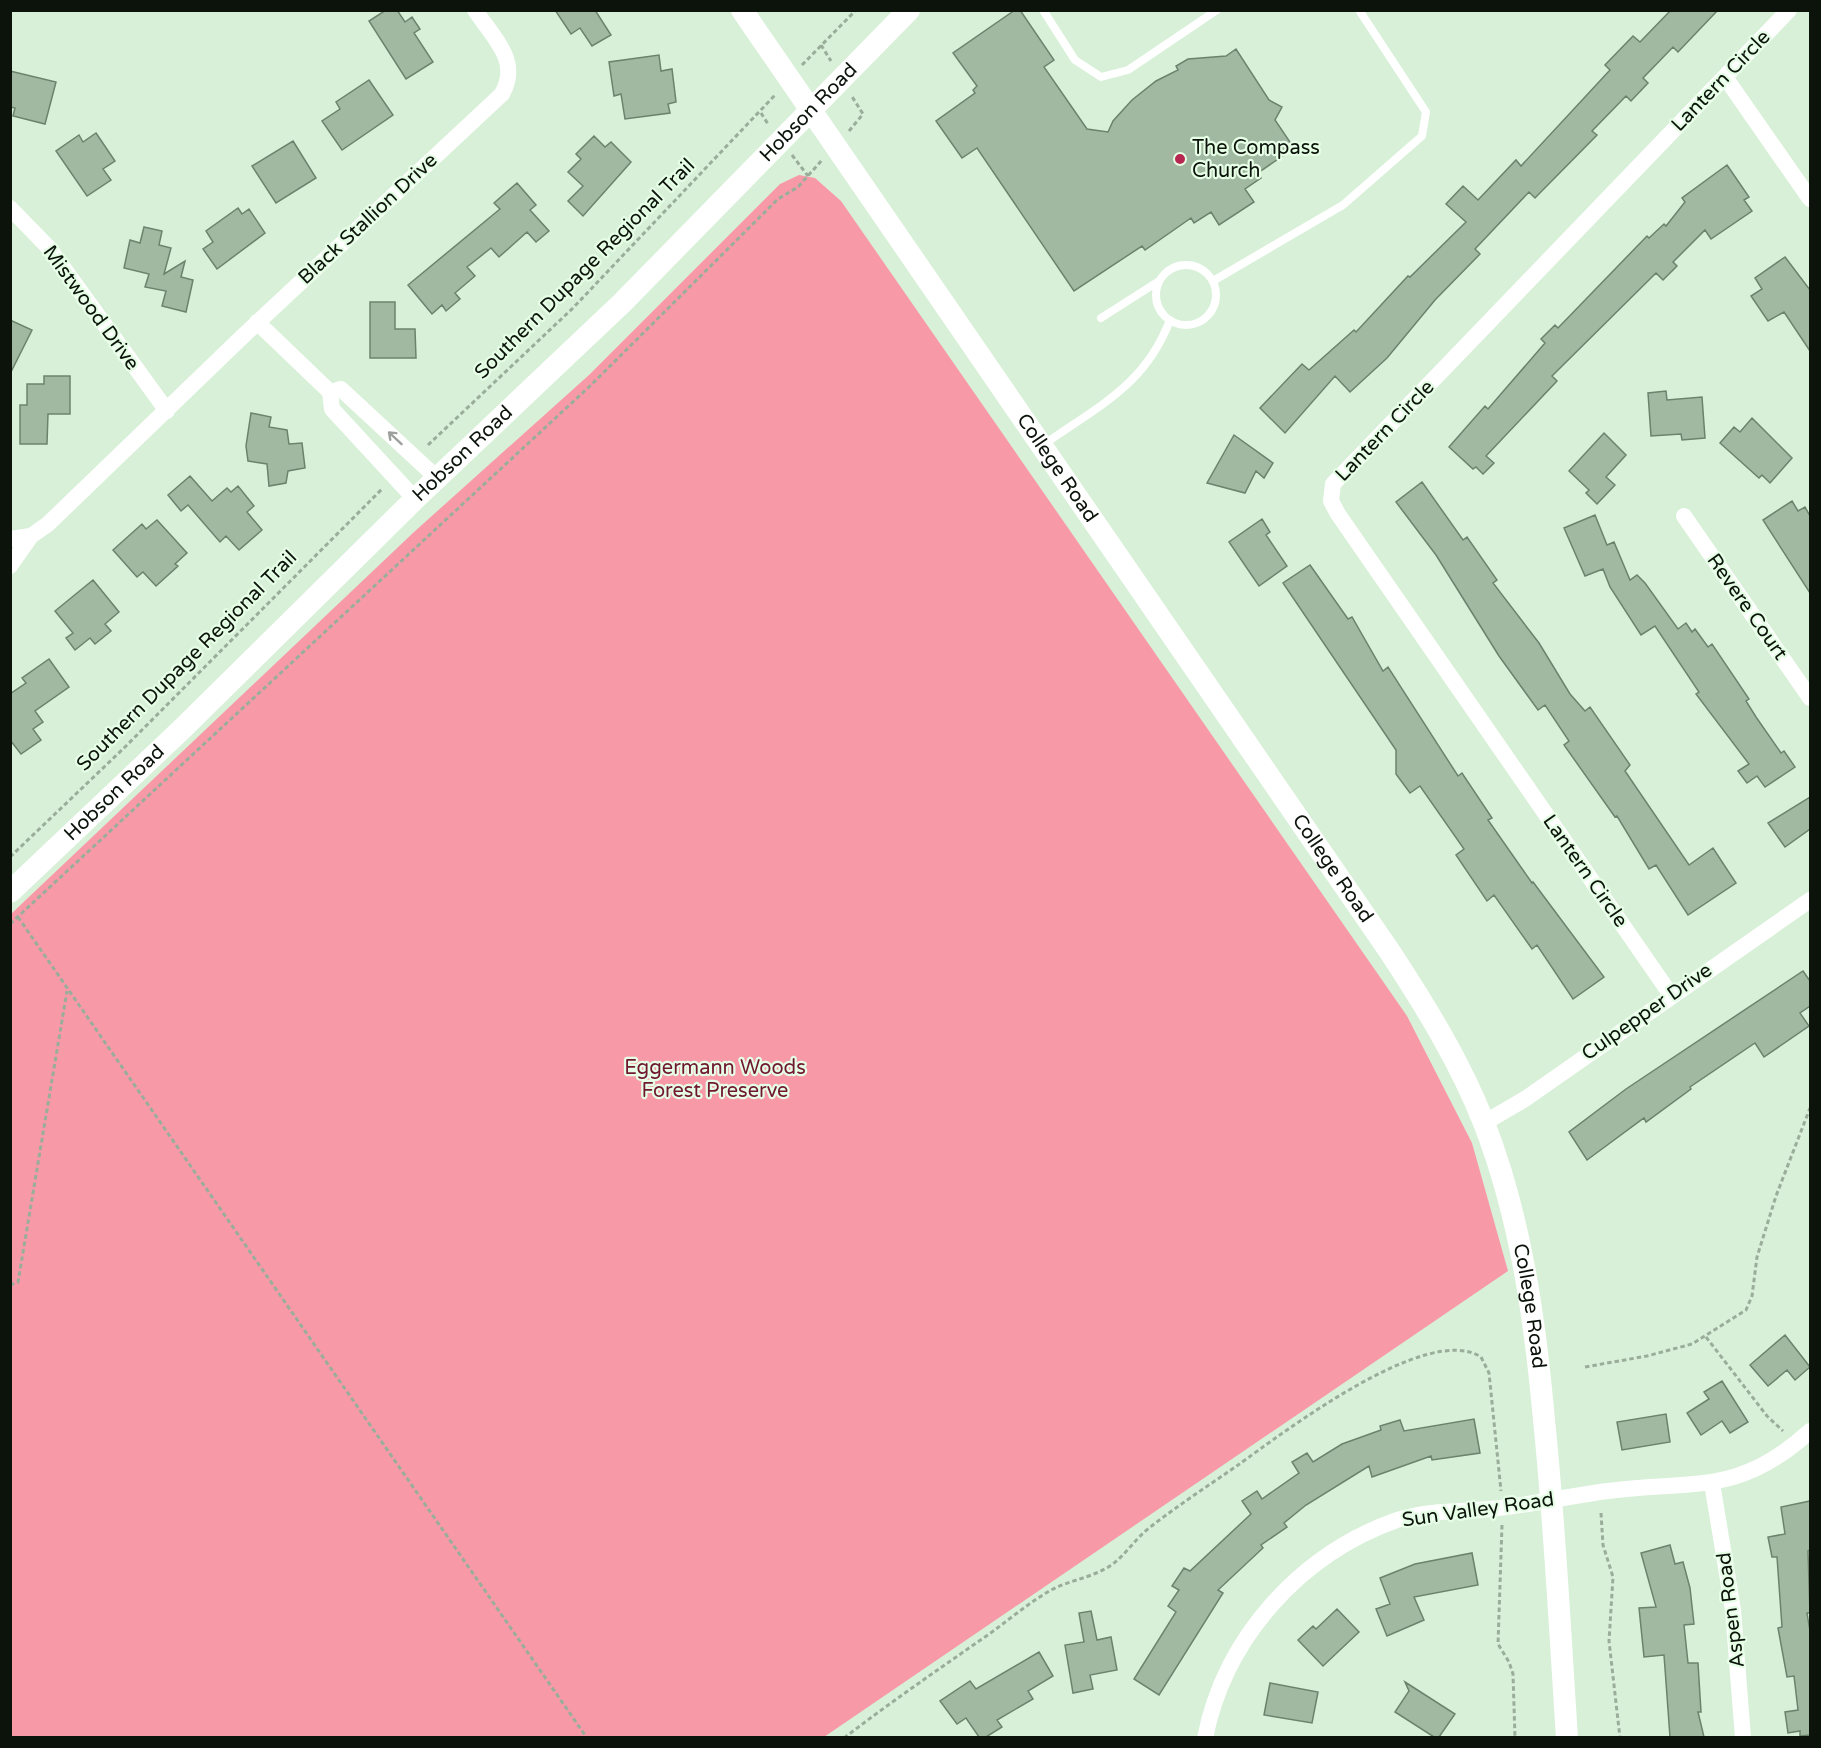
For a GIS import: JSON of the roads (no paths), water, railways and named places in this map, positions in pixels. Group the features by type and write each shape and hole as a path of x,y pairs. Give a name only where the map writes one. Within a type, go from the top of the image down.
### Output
{"main road":[{"name":"College Road","path":"742,10 1390,952 1444,1040 1484,1123 1510,1204 1527,1285 1539,1362 1552,1499 1567,1737"},
{"name":"Hobson Road","path":"10,892 182,729 415,499 614,311 909,10"}],"street":[{"name":"Black Stallion Drive","path":"31,536 48,524 257,322 502,94 509,81 510,68 506,56 475,10"},
{"name":"Lantern Circle","path":"1671,995 1338,514 1330,495 1333,484 1789,10"},
{"path":"1725,77 1810,199"},
{"name":"Mistwood Drive","path":"10,208 49,248 167,411"},
{"path":"257,322 330,392 332,409 415,499"},
{"path":"330,392 341,389 437,478"},
{"name":"Revere Court","path":"1683,516 1810,698"},
{"path":"10,539 31,536"},
{"path":"10,566 31,536"},
{"name":"Culpepper Drive","path":"1484,1123 1525,1099 1810,900"},
{"name":"Sun Valley Road","path":"1205,1737 1217,1692 1245,1639 1270,1606 1305,1571 1356,1539 1399,1520 1419,1515 1503,1507 1609,1491 1712,1483 1758,1468 1796,1444 1810,1431"},
{"name":"Aspen Road","path":"1712,1483 1733,1610 1743,1737"}],"lane":[{"path":"1043,10 1075,60 1101,77 1128,70 1217,10"},
{"path":"1213,281 1343,205 1422,136 1426,112 1359,10"},
{"path":"1101,318 1159,281 1166,272 1186,264 1206,272 1213,281 1216,296 1212,311 1206,317 1185,325 1170,320 1157,303 1159,281"},
{"path":"1041,446 1122,391 1147,366 1170,320"}],"place":[{"name":"The Compass Church","path":"1180,159"}],"park label":[{"name":"Eggermann Woods Forest Preserve","path":"715,1080"}]}
